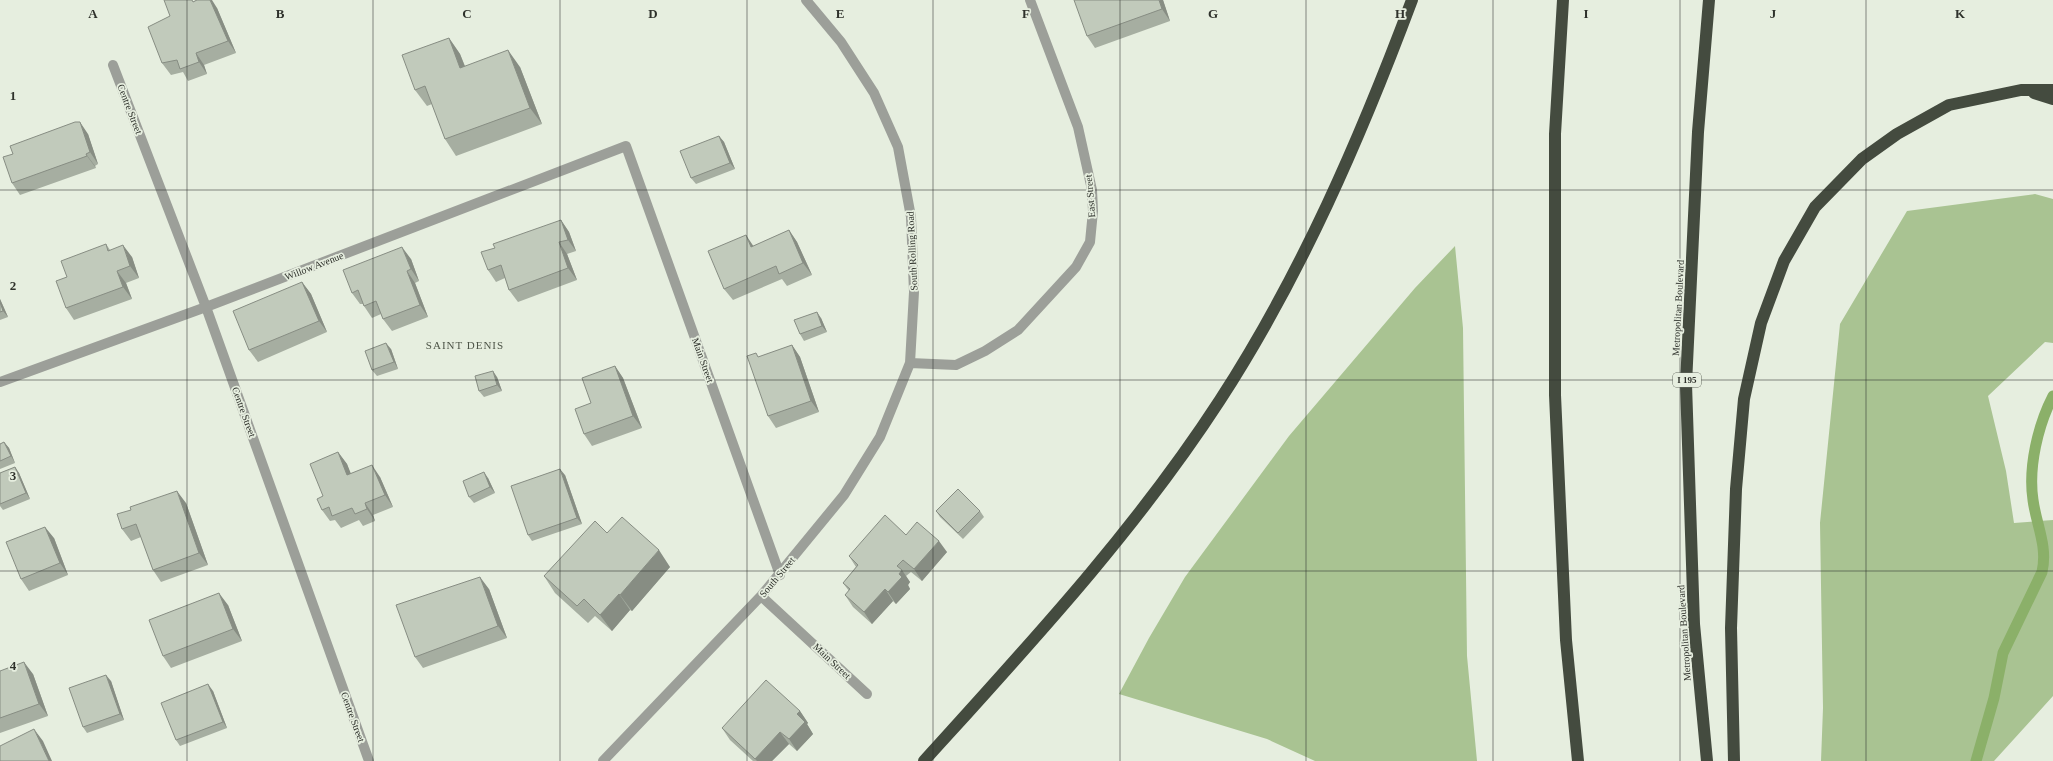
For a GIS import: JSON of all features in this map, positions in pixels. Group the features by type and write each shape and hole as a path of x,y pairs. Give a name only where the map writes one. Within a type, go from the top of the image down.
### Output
{"highway":[{"path":"924,761 1059,612 1151,498 1220,400 1277,304 1329,202 1373,102 1412,0"},
{"path":"1563,0 1555,134 1555,396 1566,640 1578,761"},
{"name":"Metropolitan Boulevard","path":"1707,761 1694,624 1686,384 1698,132 1709,0"},
{"path":"2021,90 2053,99"},
{"path":"1734,761 1732,620 1736,489 1744,399 1761,323 1784,261 1815,207 1862,159 1897,134 1949,105 2021,90 2053,90"}],"street":[{"name":"South Rolling Road","path":"806,0 841,42 874,93 898,147 912,217 914,292 910,363"},
{"name":"East Street","path":"910,363 956,365 984,351 1018,330 1076,267 1090,242 1093,211 1091,186 1078,127 1030,0"},
{"name":"Centre Street","path":"113,65 206,307 369,761"},
{"name":"Willow Avenue","path":"0,382 206,307 626,146"},
{"name":"Main Street","path":"626,146 780,575"},
{"name":"South Street","path":"603,761 761,596 780,575 844,495 880,438 910,363"},
{"name":"Main Street","path":"761,596 868,694"}],"green space":[{"path":"2035,194 2053,199 2053,343 2045,342 1988,396 2006,471 2014,523 2053,520 2053,696 1994,761 1821,761 1823,708 1820,523 1840,324 1907,211"},
{"path":"1455,246 1463,328 1467,656 1477,761 1315,761 1267,739 1119,694 1149,638 1185,577 1289,436 1415,288"}],"building":[{"path":"164,0 192,0 193,2 197,0 210,0 228,41 196,53 199,62 180,69 177,60 162,63 148,27 170,16"},
{"path":"1074,0 1159,0 1162,9 1087,36"},
{"path":"449,38 460,68 508,50 530,108 445,139 425,86 415,90 402,55"},
{"path":"75,122 80,122 90,152 86,154 87,156 12,183 3,157 13,154 10,146"},
{"path":"719,136 730,163 691,178 680,151"},
{"path":"561,220 568,240 559,242 568,268 509,290 501,265 488,270 481,252 495,248 493,244"},
{"path":"789,230 803,263 779,274 776,266 724,289 708,251 746,235 751,247"},
{"path":"106,244 108,251 123,245 130,266 117,271 123,287 66,308 56,281 67,277 61,261"},
{"path":"402,247 411,269 407,271 420,305 383,319 376,301 364,306 358,290 352,293 343,270"},
{"path":"302,282 319,321 249,350 233,311"},
{"path":"0,302 3,311 0,312"},
{"path":"817,312 822,326 800,334 794,320"},
{"path":"386,343 394,362 372,370 365,351"},
{"path":"792,345 811,401 768,416 747,356 756,353 758,357"},
{"path":"615,366 633,416 584,434 575,409 591,403 582,378"},
{"path":"493,371 497,385 479,391 475,376"},
{"path":"4,442 11,456 0,461 0,444"},
{"path":"338,452 347,475 372,465 385,495 365,503 367,509 355,514 352,508 332,516 329,507 322,510 317,499 323,496 310,464"},
{"path":"15,467 26,493 0,504 0,473"},
{"path":"560,469 577,518 528,535 511,486"},
{"path":"484,472 490,487 469,497 463,481"},
{"path":"958,489 980,511 958,533 936,511"},
{"path":"177,491 199,553 153,570 136,524 122,529 117,514 131,510 130,507"},
{"path":"885,515 906,535 917,522 939,541 914,569 903,560 897,566 902,570 899,574 902,577 888,592 885,589 864,612 845,595 850,589 843,583 858,565 849,556"},
{"path":"622,517 659,550 620,595 619,594 600,615 584,599 577,606 544,576 595,521 607,533"},
{"path":"45,527 60,563 21,579 6,542"},
{"path":"480,577 498,626 415,657 396,605"},
{"path":"219,593 233,629 163,656 149,620"},
{"path":"24,662 39,704 0,718 0,671"},
{"path":"106,675 120,714 83,727 69,688"},
{"path":"766,680 800,711 797,714 805,722 789,739 780,732 755,759 722,728"},
{"path":"208,684 223,722 176,740 161,703"},
{"path":"34,729 49,761 0,761 0,746"}],"waterway":[{"path":"1976,761 1994,698 2003,653 2042,572 2044,553 2034,509 2032,474 2033,460 2039,433 2053,396"}],"district":[{"name":"SAINT DENIS","path":"465,345"}]}
